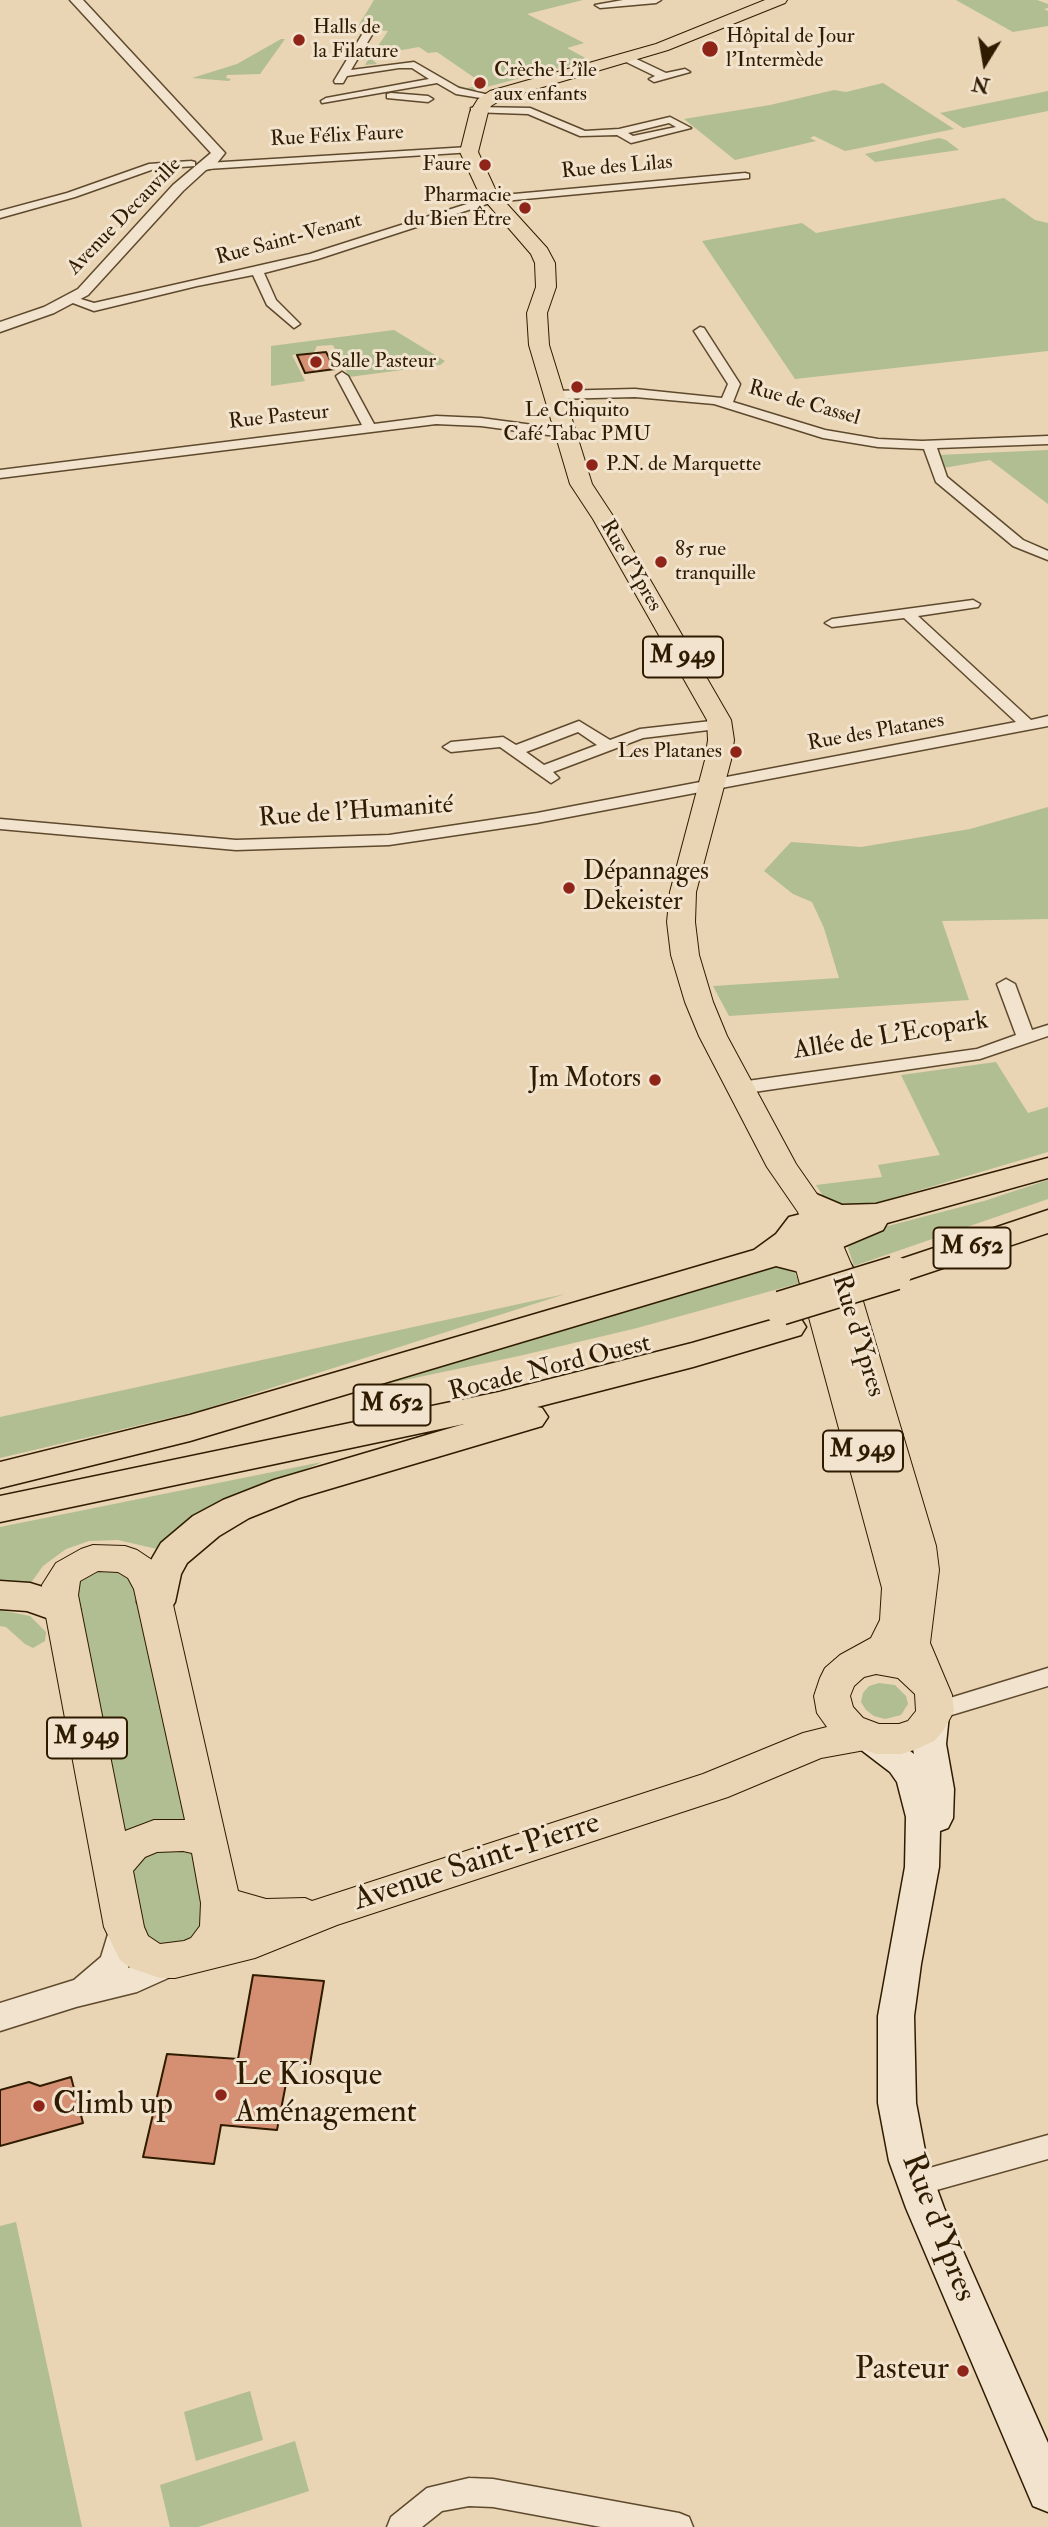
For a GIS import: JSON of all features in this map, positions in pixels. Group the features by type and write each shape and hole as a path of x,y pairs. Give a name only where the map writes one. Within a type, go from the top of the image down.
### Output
{"highway":[{"path":"0,1475 178,1432 815,1243 906,1209 1048,1168"},
{"name":"Rocade Nord Ouest","path":"899,1283 1048,1221"},
{"name":"Rocade Nord Ouest","path":"0,1487 434,1396 785,1317 1048,1243"},
{"name":"Rocade Nord Ouest","path":"0,1509 499,1404 738,1342 785,1317"},
{"path":"156,1602 162,1574 174,1553 206,1527 236,1509 288,1489 639,1384 738,1342"},
{"path":"0,1595 30,1597 61,1609"}],"main road":[{"path":"469,150 483,103 550,78 673,43 779,0"},
{"name":"Rue d'Ypres","path":"469,150 476,173 492,199 540,252 545,263 547,281 537,322 541,357 581,484 629,561 714,709 720,725 720,747 683,892 682,939 705,1018 782,1167 815,1243 918,1546 921,1570 912,1643 931,1697 929,1755 938,1803 934,1832 922,1867 903,1964 895,2040 901,2131 915,2185 1048,2491"},
{"name":"Rue d'Ypres","path":"815,1243 900,1588 898,1620 892,1639 878,1653 860,1662"},
{"name":"M 949","path":"113,1867 61,1609 60,1586 68,1572 82,1562 105,1557 125,1559 140,1569 156,1602 209,1841"},
{"path":"876,1660 900,1663 931,1697 921,1731 908,1737 885,1740 866,1736 850,1728 836,1713 832,1690 842,1673 860,1662 876,1660"},
{"name":"Avenue Saint-Pierre","path":"752,1770 807,1731 821,1715 832,1690"},
{"name":"Rue d'Ypres","path":"866,1736 902,1763 918,1788 923,1817 922,1867"},
{"name":"Avenue Saint-Pierre","path":"188,1957 255,1941 327,1912 715,1786 816,1744 866,1736"},
{"path":"183,1835 209,1841 222,1903 217,1933 188,1957 145,1956 131,1944 124,1927 113,1867 131,1846 154,1836 183,1835"},
{"path":"222,1903 266,1916 290,1917 327,1912"}],"street":[{"path":"76,0 205,139 208,152 201,164"},
{"path":"600,5 656,0"},
{"path":"371,29 325,104 438,80"},
{"path":"624,57 664,76"},
{"path":"343,74 408,65 421,68 459,92 483,103 534,111 584,134 619,132 670,120 685,128 631,140 619,132"},
{"path":"649,80 685,72"},
{"path":"365,94 428,99"},
{"name":"Rue Félix Faure","path":"0,215 71,195 153,166 469,150"},
{"name":"Avenue Decauville","path":"0,327 71,300 91,285 201,164"},
{"name":"Rue des Lilas","path":"492,199 745,176"},
{"name":"Rue Saint-Venant","path":"71,300 95,310 197,282 216,281 314,257 492,199"},
{"path":"257,271 271,302 294,324"},
{"path":"700,331 734,384 732,394 726,402"},
{"path":"342,376 370,429"},
{"name":"Rue de Cassel","path":"553,395 635,393 691,396 726,402 833,436 878,443 929,445 1048,440"},
{"name":"Rue Pasteur","path":"0,474 451,420 564,433"},
{"path":"929,445 941,479 1018,543 1048,556"},
{"path":"832,623 973,604"},
{"path":"907,613 1028,725"},
{"name":"Rue des Platanes","path":"711,783 1048,721"},
{"path":"452,747 503,742 548,776 607,746 650,732 720,725"},
{"path":"514,751 579,726 607,746"},
{"name":"Rue de l'Humanité","path":"0,824 219,844 339,844 480,828 711,783"},
{"path":"1006,984 1026,1038"},
{"name":"Allée de L'Ecopark","path":"740,1088 980,1054 1048,1030"},
{"path":"931,1697 1020,1687 1048,1677"},
{"name":"Avenue Saint-Pierre","path":"76,1993 102,1977 113,1966 122,1943 124,1927"},
{"name":"Avenue Saint-Pierre","path":"0,2017 76,1993 137,1979 188,1957"},
{"path":"915,2185 1048,2147"},
{"path":"401,2527 437,2498 469,2491 679,2527"}],"green space":[{"path":"374,0 583,0 527,14 584,43 567,48 589,60 475,90 465,90 456,85 467,88 485,85 437,52 428,53 419,47 368,56 377,64 365,65 368,60 361,60 369,45 378,46 388,31 379,30 379,27 357,28"},
{"path":"956,0 1037,0 1048,4 1048,8 1044,9 1048,11 1048,26 1013,32"},
{"path":"285,39 260,74 227,75 226,78 231,79 229,81 192,78 237,64"},
{"path":"883,83 954,129 845,151 814,136 810,138 816,141 735,160 684,119 770,105 834,90 846,92"},
{"path":"1048,91 1048,111 963,128 940,113"},
{"path":"939,138 959,150 875,162 865,154"},
{"path":"1004,198 1035,220 1048,223 1048,351 795,379 702,241 802,223 816,233"},
{"path":"394,330 445,361 440,365 349,377 333,345 317,346 314,352 292,355 305,381 271,386 271,346"},
{"path":"1048,450 1048,504 990,460 943,468 939,455"},
{"path":"1048,807 1048,919 942,921 969,1000 729,1016 713,986 839,978 824,928 812,902 793,894 764,871 791,842 861,847 970,829"},
{"path":"996,1062 1028,1113 1048,1107 1048,1152 866,1206 847,1206 823,1196 816,1185 882,1177 878,1165 940,1155 901,1075"},
{"path":"1048,1180 1048,1199 854,1266 848,1248 852,1242 884,1227 984,1201"},
{"path":"778,1267 795,1273 800,1283 637,1328 319,1398 757,1269"},
{"path":"565,1294 199,1411 0,1458 0,1417"},
{"path":"322,1462 185,1523 157,1549 118,1540 89,1541 66,1549 43,1566 30,1584 0,1584 0,1527"},
{"path":"94,1567 135,1575 192,1825 122,1840 75,1582"},
{"path":"0,1610 30,1616 46,1632 45,1641 33,1648 25,1644 6,1627 0,1626"},
{"path":"879,1683 895,1685 906,1696 908,1704 901,1715 885,1719 866,1710 861,1702 863,1693 869,1686"},
{"path":"185,1849 194,1856 209,1915 191,1941 158,1946 141,1934 130,1874 151,1850"},
{"path":"16,2222 82,2527 0,2527 0,2226"},
{"path":"250,2391 263,2440 196,2461 184,2412"},
{"path":"295,2441 309,2491 198,2527 170,2527 160,2485"}],"building":[{"name":"Salle Pasteur","path":"326,352 335,369 305,373 297,355"},
{"name":"Le Kiosque Aménagement","path":"253,1975 324,1981 310,2064 290,2063 277,2130 221,2125 214,2164 143,2157 167,2054 238,2059"},
{"name":"Climb up","path":"71,2077 83,2123 0,2146 0,2090 29,2082 40,2086"}],"place":[{"name":"Halls de la Filature","path":"299,40"},
{"name":"Hôpital de Jour l'Intermède","path":"710,49"},
{"name":"Crèche L'île aux enfants","path":"480,83"},
{"name":"Faure","path":"485,165"},
{"name":"Pharmacie du Bien Être","path":"525,208"},
{"name":"Salle Pasteur","path":"316,362"},
{"name":"Le Chiquito Café Tabac PMU","path":"577,387"},
{"name":"P.N. de Marquette","path":"592,465"},
{"name":"85 rue tranquille","path":"661,562"},
{"name":"Les Platanes","path":"736,752"},
{"name":"Dépannages Dekeister","path":"569,888"},
{"name":"Jm Motors","path":"655,1080"},
{"name":"Le Kiosque Aménagement","path":"221,2095"},
{"name":"Climb up","path":"39,2106"},
{"name":"Pasteur","path":"963,2371"}]}
